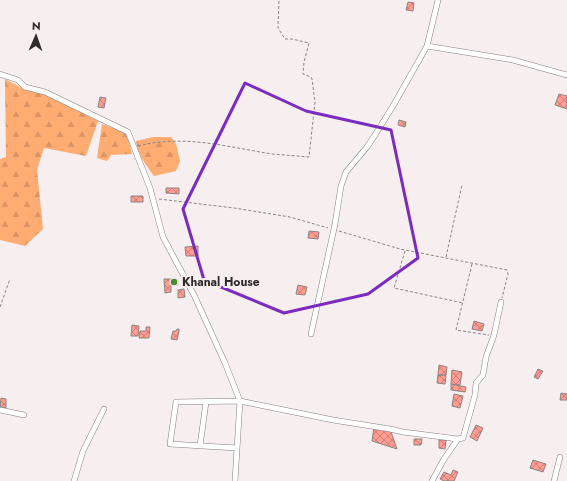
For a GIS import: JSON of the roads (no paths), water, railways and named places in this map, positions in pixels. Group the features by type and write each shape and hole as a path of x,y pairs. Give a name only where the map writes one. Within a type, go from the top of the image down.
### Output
{"street":[{"path":"311,334 334,229 341,186 346,172 367,147 394,106 428,46 438,0"},
{"path":"428,46 513,60 567,75"},
{"path":"0,74 18,80 25,87 45,92 128,132 135,147 152,198 163,238 194,295 225,363 240,401 235,481"},
{"path":"237,448 170,444 176,402 240,401 333,420 403,432 458,439 463,438 475,395 476,383 483,376 486,357 494,336 501,302"},
{"path":"200,446 206,402"},
{"path":"74,481 83,451 104,409"},
{"path":"0,410 24,415"},
{"path":"432,481 444,459 458,439"},
{"path":"554,481 560,457"}],"place":[{"name":"Khanal House","path":"174,282"}]}
